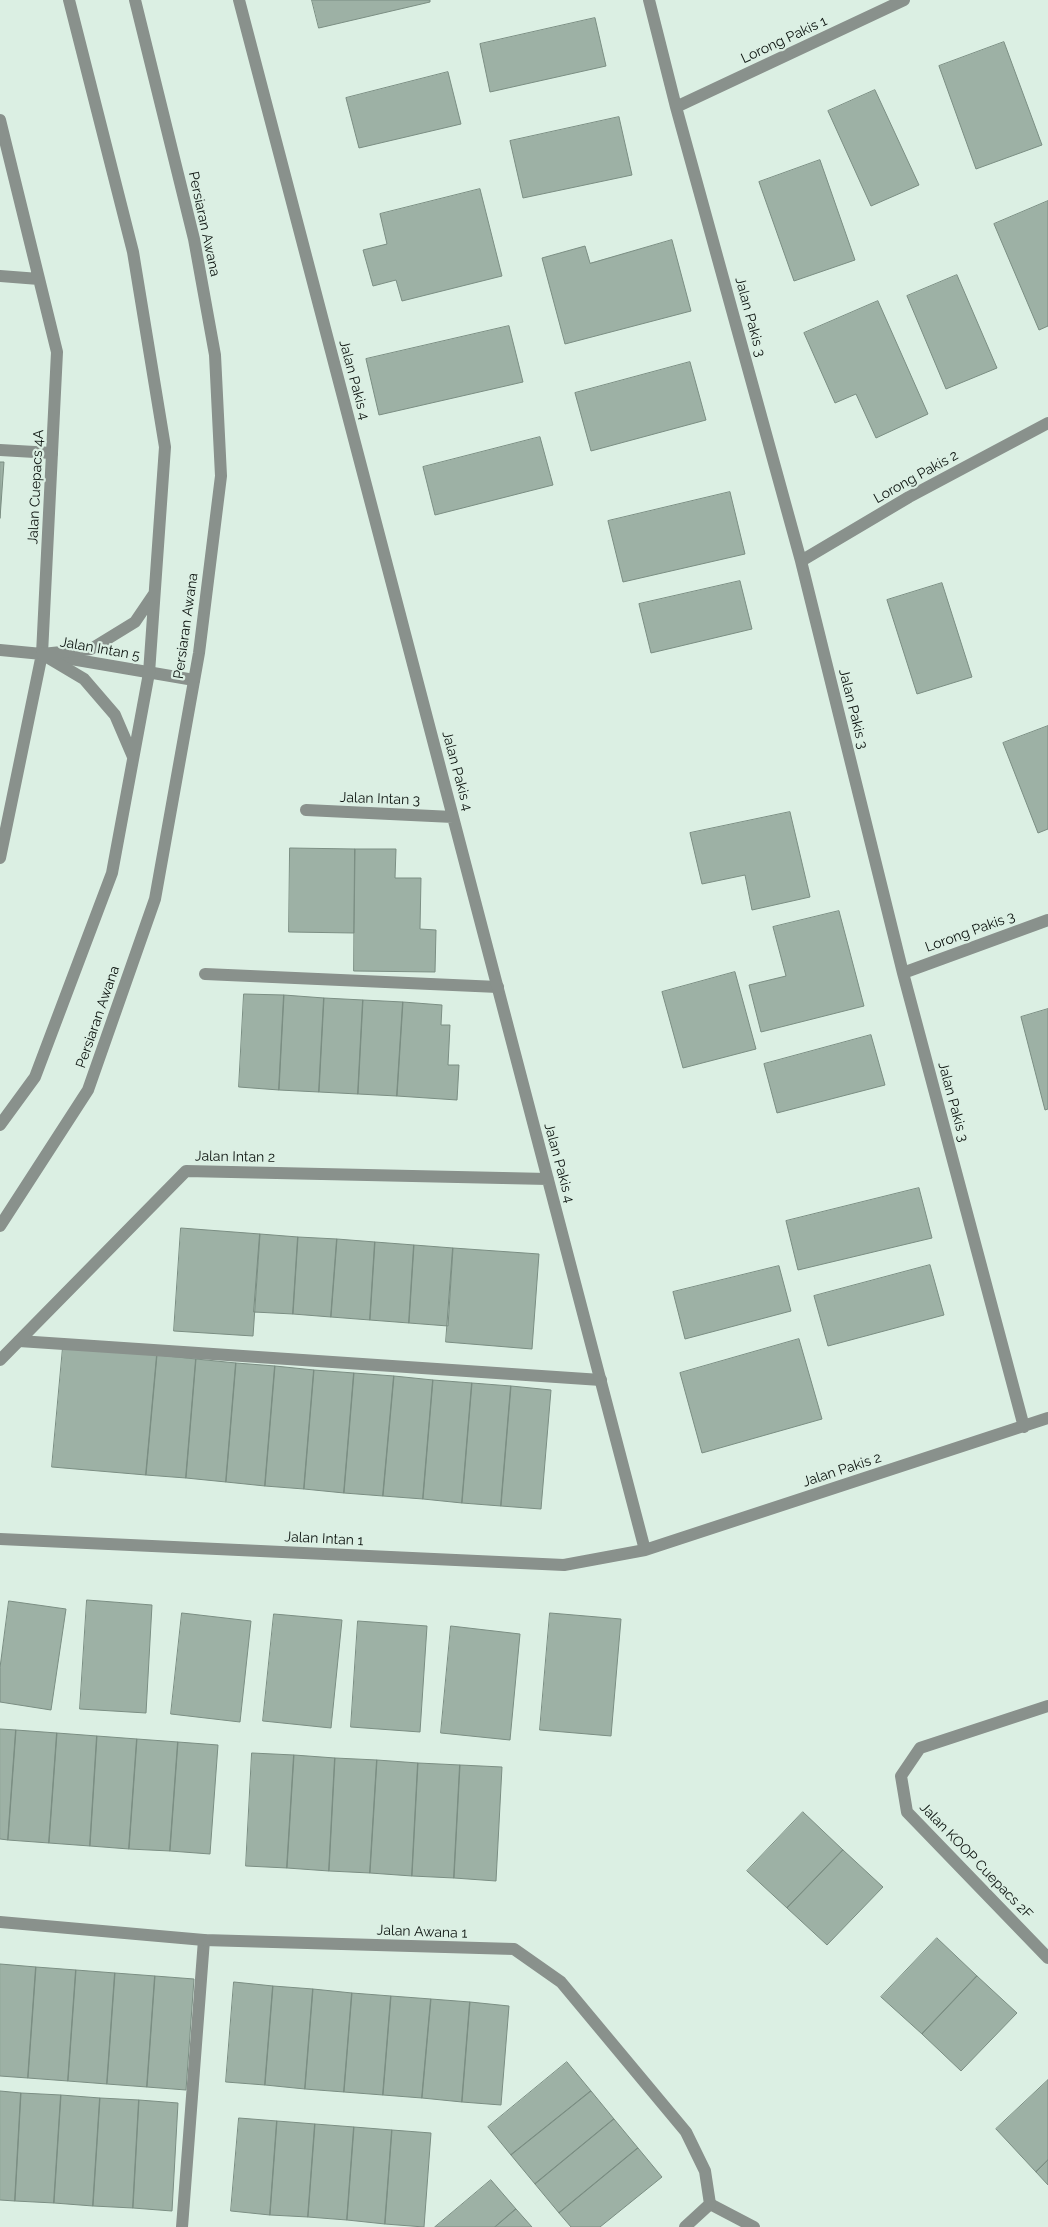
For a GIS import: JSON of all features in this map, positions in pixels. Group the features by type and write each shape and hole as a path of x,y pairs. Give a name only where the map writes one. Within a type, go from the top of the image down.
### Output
{"street":[{"path":"0,1125 35,1077 112,873 149,673 164,447 133,252 69,0"},
{"name":"Persiaran Awana","path":"0,1226 88,1090 155,899 194,680 221,476 216,355 194,239 135,0"},
{"name":"Jalan Pakis 4","path":"239,0 645,1550"},
{"name":"Jalan Pakis 3","path":"649,0 676,107 801,560 902,973 1024,1427"},
{"name":"Lorong Pakis 1","path":"676,107 904,0"},
{"name":"Jalan Cuepacs 4A","path":"0,120 57,352 42,654 0,858"},
{"path":"0,276 39,278"},
{"name":"Lorong Pakis 2","path":"801,560 909,497 1048,423"},
{"path":"0,450 52,453"},
{"path":"42,654 90,649 135,622 154,594"},
{"name":"Jalan Intan 5","path":"0,650 42,654 194,680"},
{"path":"42,654 84,679 115,715 133,757"},
{"name":"Jalan Intan 3","path":"306,810 453,817"},
{"name":"Lorong Pakis 3","path":"902,973 1048,920"},
{"path":"205,974 498,987"},
{"name":"Jalan Intan 2","path":"0,1360 186,1171 548,1179"},
{"path":"19,1342 601,1380"},
{"name":"Jalan Pakis 2","path":"645,1550 1048,1418"},
{"name":"Jalan Intan 1","path":"0,1539 564,1565 645,1550"},
{"name":"Jalan KOOP Cuepacs 2F","path":"1048,1706 920,1748 901,1776 907,1812 1048,1958"},
{"name":"Jalan Awana 1","path":"0,1922 204,1940 514,1949 561,1982 686,2132 705,2171 710,2204"},
{"path":"182,2227 204,1940"},
{"path":"685,2227 710,2204 754,2227"}],"building":[{"path":"312,0 430,0 430,2 319,28"},
{"path":"595,18 606,66 490,92 480,44"},
{"path":"1004,42 1042,145 976,169 939,66"},
{"path":"448,72 461,124 359,148 346,98"},
{"path":"875,90 919,185 871,206 828,111"},
{"path":"619,117 632,175 523,198 510,141"},
{"path":"820,160 855,260 794,281 759,182"},
{"path":"480,189 502,276 402,301 396,280 373,286 363,250 387,244 380,214"},
{"path":"1048,201 1048,326 1039,330 994,224"},
{"path":"672,240 691,311 565,344 542,258 585,246 590,263"},
{"path":"957,275 997,368 946,389 907,296"},
{"path":"878,301 928,414 876,438 856,394 835,403 804,333"},
{"path":"509,326 523,382 379,415 366,359"},
{"path":"690,362 706,420 591,451 575,393"},
{"path":"540,437 553,485 435,515 423,467"},
{"path":"0,462 4,462 0,518"},
{"path":"730,492 745,554 623,582 608,521"},
{"path":"740,581 752,629 651,653 639,604"},
{"path":"942,583 972,677 917,694 887,600"},
{"path":"1048,726 1048,829 1038,833 1003,743"},
{"path":"790,812 810,897 752,910 745,875 702,884 690,833"},
{"path":"290,848 355,849 354,933 289,932"},
{"path":"355,849 396,849 395,878 421,878 420,929 436,930 435,972 354,971"},
{"path":"839,911 864,1006 761,1032 749,985 786,976 773,927"},
{"path":"735,972 756,1049 683,1068 662,992"},
{"path":"244,994 284,995 279,1090 239,1087"},
{"path":"284,995 324,998 319,1092 279,1090"},
{"path":"324,998 363,1000 358,1094 319,1092"},
{"path":"363,1000 403,1002 397,1096 358,1094"},
{"path":"403,1002 442,1005 441,1025 450,1025 448,1065 459,1065 457,1100 397,1096"},
{"path":"1048,1009 1048,1109 1045,1110 1021,1017"},
{"path":"871,1035 885,1085 777,1113 764,1064"},
{"path":"919,1188 932,1238 798,1270 786,1221"},
{"path":"181,1228 260,1234 253,1336 174,1331"},
{"path":"260,1234 298,1237 293,1314 254,1312"},
{"path":"298,1237 337,1239 331,1317 293,1314"},
{"path":"337,1239 375,1242 370,1320 331,1317"},
{"path":"375,1242 414,1245 409,1323 370,1320"},
{"path":"414,1245 453,1248 448,1326 409,1323"},
{"path":"453,1248 539,1254 532,1349 446,1342"},
{"path":"930,1265 944,1315 828,1346 814,1296"},
{"path":"779,1266 791,1311 685,1339 673,1292"},
{"path":"799,1339 822,1419 702,1453 680,1373"},
{"path":"63,1347 157,1355 146,1475 52,1467"},
{"path":"157,1355 196,1359 186,1478 146,1475"},
{"path":"196,1359 236,1363 226,1482 186,1478"},
{"path":"236,1363 275,1366 265,1486 226,1482"},
{"path":"275,1366 314,1370 304,1489 265,1486"},
{"path":"314,1370 354,1373 344,1493 304,1489"},
{"path":"354,1373 394,1376 383,1496 344,1493"},
{"path":"394,1376 433,1380 423,1499 383,1496"},
{"path":"433,1380 472,1383 462,1503 423,1499"},
{"path":"472,1383 511,1386 501,1506 462,1503"},
{"path":"511,1386 551,1390 541,1509 501,1506"},
{"path":"87,1600 152,1605 146,1713 80,1709"},
{"path":"9,1601 66,1609 51,1710 0,1702 0,1668"},
{"path":"182,1613 251,1621 240,1722 171,1714"},
{"path":"550,1613 621,1619 611,1736 540,1730"},
{"path":"274,1614 342,1620 331,1728 263,1721"},
{"path":"358,1621 427,1626 420,1732 351,1727"},
{"path":"451,1626 520,1634 510,1740 441,1733"},
{"path":"0,1729 16,1730 8,1840 0,1839"},
{"path":"16,1730 57,1733 49,1843 8,1840"},
{"path":"57,1733 97,1736 90,1846 49,1843"},
{"path":"97,1736 137,1739 129,1849 90,1846"},
{"path":"137,1739 178,1742 170,1851 129,1849"},
{"path":"178,1742 218,1745 210,1854 170,1851"},
{"path":"252,1753 294,1755 287,1868 246,1866"},
{"path":"294,1755 335,1758 329,1871 287,1868"},
{"path":"335,1758 377,1760 370,1873 329,1871"},
{"path":"377,1760 418,1763 412,1876 370,1873"},
{"path":"418,1763 460,1765 454,1878 412,1876"},
{"path":"460,1765 502,1767 496,1881 454,1878"},
{"path":"803,1812 843,1850 787,1908 747,1871"},
{"path":"843,1850 883,1887 827,1945 787,1908"},
{"path":"937,1938 977,1976 922,2034 881,1997"},
{"path":"0,1964 36,1967 28,2078 0,2076"},
{"path":"36,1967 76,1970 68,2081 28,2078"},
{"path":"76,1970 115,1973 107,2084 68,2081"},
{"path":"115,1973 155,1976 147,2087 107,2084"},
{"path":"155,1976 194,1979 186,2090 147,2087"},
{"path":"977,1976 1017,2013 961,2071 922,2034"},
{"path":"234,1982 273,1986 265,2085 226,2082"},
{"path":"273,1986 313,1989 305,2089 265,2085"},
{"path":"313,1989 352,1993 344,2092 305,2089"},
{"path":"352,1993 391,1996 383,2095 344,2092"},
{"path":"391,1996 431,1999 422,2098 383,2095"},
{"path":"431,1999 470,2002 462,2102 422,2098"},
{"path":"470,2002 509,2006 501,2105 462,2102"},
{"path":"567,2062 591,2091 511,2155 488,2127"},
{"path":"1048,2080 1048,2160 1036,2172 996,2129"},
{"path":"0,2091 21,2093 15,2201 0,2200"},
{"path":"591,2091 614,2119 535,2184 511,2155"},
{"path":"21,2093 61,2095 54,2203 15,2201"},
{"path":"61,2095 100,2098 93,2206 54,2203"},
{"path":"100,2098 139,2100 133,2208 93,2206"},
{"path":"139,2100 178,2103 172,2211 133,2208"},
{"path":"239,2118 277,2121 270,2215 231,2211"},
{"path":"614,2119 638,2148 559,2213 535,2184"},
{"path":"277,2121 315,2124 308,2217 270,2215"},
{"path":"315,2124 354,2127 347,2220 308,2217"},
{"path":"354,2127 392,2130 385,2224 347,2220"},
{"path":"392,2130 431,2133 424,2227 385,2224"},
{"path":"638,2148 662,2177 600,2227 571,2227 559,2213"},
{"path":"1048,2160 1048,2185 1036,2172"},
{"path":"491,2180 516,2209 495,2227 435,2227"},
{"path":"516,2209 532,2227 495,2227"}]}
